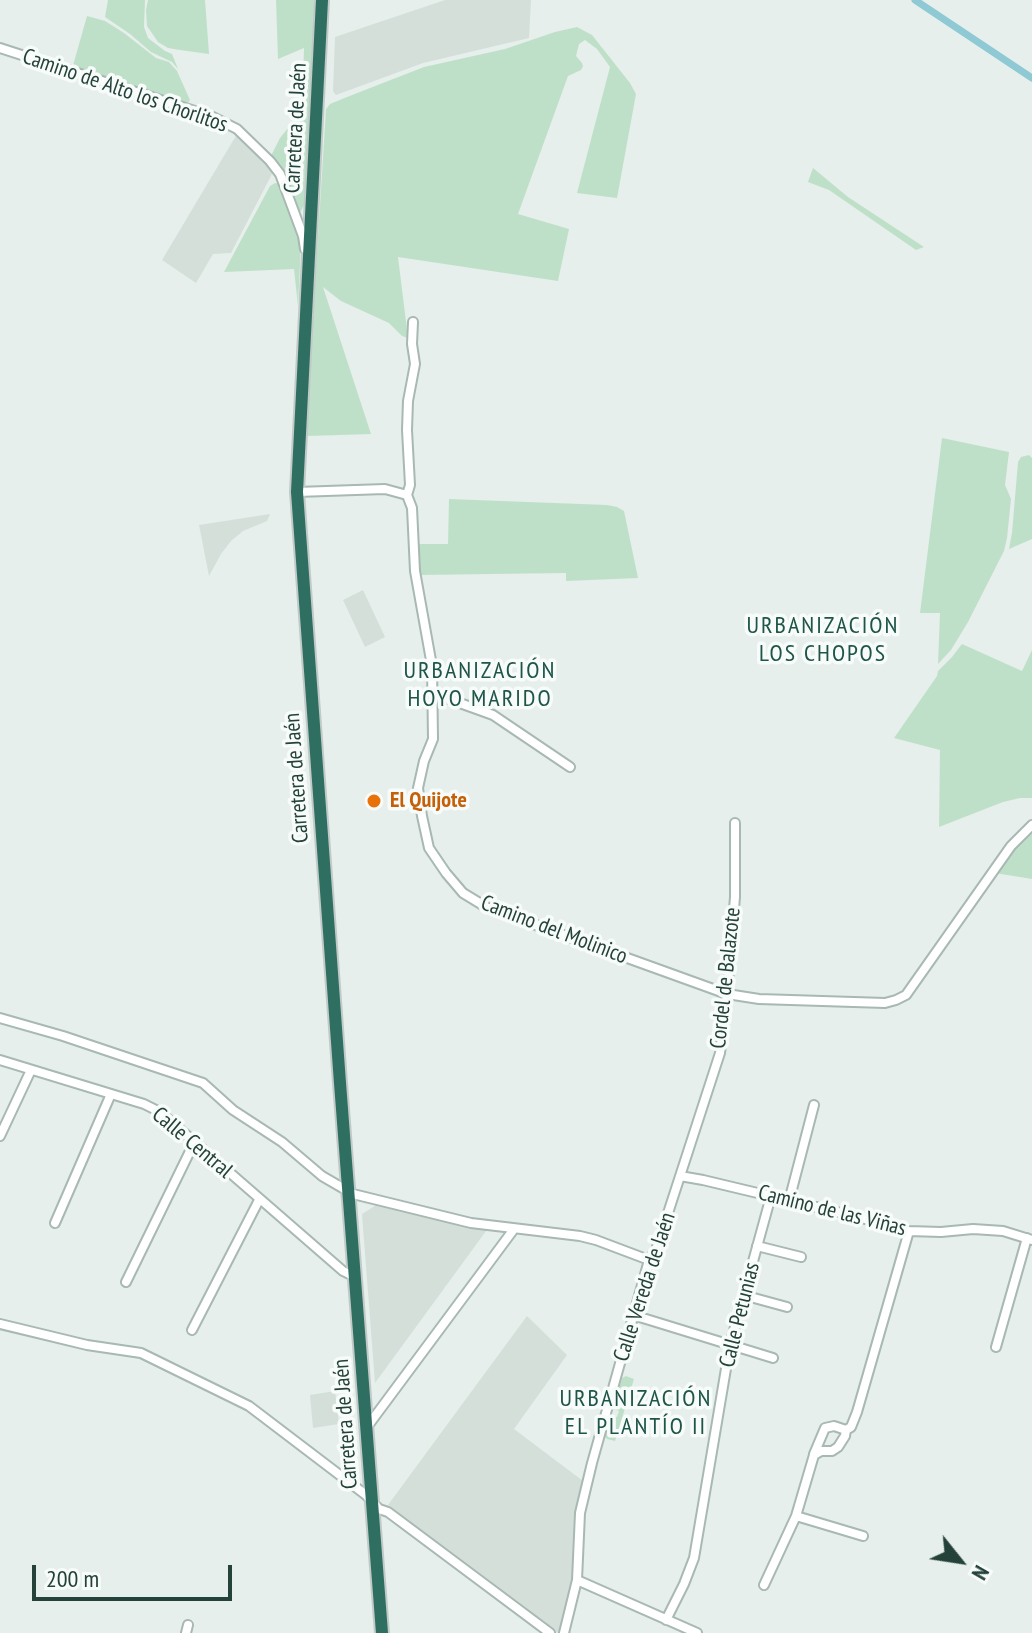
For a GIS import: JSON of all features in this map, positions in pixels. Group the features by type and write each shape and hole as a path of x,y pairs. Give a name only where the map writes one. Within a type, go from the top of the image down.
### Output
{"highway":[{"name":"Carretera de Jaén","path":"322,0 297,492 348,1192 376,1506 382,1633"}],"street":[{"name":"Camino de Alto los Chorlitos","path":"0,48 213,117 237,129 280,174 303,236 308,265"},
{"name":"Camino del Molinico","path":"413,322 415,364 408,401 410,485 407,495 412,508 415,571 432,666 433,739 418,788 429,848 463,893 486,907 727,994 759,999 885,1003 906,995 1011,846 1032,825"},
{"path":"297,492 385,489 407,495"},
{"path":"432,693 493,715 570,767"},
{"name":"Cordel de Balazote","path":"680,1176 720,1053 735,897 735,823"},
{"path":"0,1018 203,1083 233,1110 348,1192 471,1223 580,1236 649,1260"},
{"name":"Calle Central","path":"0,1060 144,1104 160,1112 259,1200 343,1271 356,1278"},
{"path":"0,1136 31,1070"},
{"path":"55,1223 111,1094"},
{"path":"789,1201 814,1105"},
{"path":"126,1282 194,1143"},
{"name":"Camino de las Viñas","path":"680,1176 909,1231 973,1229 1003,1231 1029,1239"},
{"name":"Calle Vereda de Jaén","path":"564,1633 577,1580 580,1513 592,1463 649,1260 656,1250 680,1176"},
{"name":"Calle Petunias","path":"666,1620 694,1558 730,1345 771,1196"},
{"path":"192,1330 259,1200"},
{"path":"367,1427 514,1229"},
{"path":"814,1455 838,1447 846,1430 851,1427 909,1231"},
{"path":"996,1347 1029,1239"},
{"path":"757,1246 801,1257"},
{"path":"743,1295 787,1307"},
{"path":"633,1315 773,1358"},
{"path":"0,1324 87,1345 141,1353 249,1406 366,1495 376,1506 550,1633"},
{"path":"764,1585 796,1516 825,1428 834,1426 846,1430"},
{"path":"796,1516 863,1536"},
{"path":"577,1580 697,1633"}],"shaded area":[{"path":"445,0 531,0 529,38 423,63 336,95 333,91 335,37"},
{"path":"237,134 273,169 272,174 231,253 213,254 196,283 162,260"},
{"path":"270,514 267,521 243,531 231,541 209,576 199,525"},
{"path":"363,590 385,637 365,647 343,600"},
{"path":"378,1204 489,1227 375,1383 362,1214"},
{"path":"527,1316 567,1355 514,1429 583,1481 577,1513 572,1583 562,1628 557,1633 388,1505"},
{"path":"335,1391 339,1424 313,1428 310,1395"}],"green space":[{"path":"108,0 145,0 144,27 148,38 172,54 178,69 105,17"},
{"path":"148,0 205,0 209,54 168,48 158,42 147,26"},
{"path":"276,0 316,0 305,203 297,212 270,158 280,138 302,111 304,48 278,59"},
{"path":"87,16 105,21 156,58 169,62 177,71 190,100 186,106 72,69"},
{"path":"577,27 592,35 636,94 617,198 577,193 610,67 597,49 585,40 579,44 576,56 583,66 568,76 518,214 569,229 558,281 398,257 408,338 389,323 341,301 323,287 371,434 307,436 326,109 330,104 424,67 505,49"},
{"path":"813,168 848,197 924,247 916,250 829,190 808,182"},
{"path":"280,184 301,243 298,306 294,269 224,272 270,186"},
{"path":"942,438 1009,452 1005,485 1011,499 1004,551 968,622 951,650 938,664 940,613 920,613"},
{"path":"1029,455 1032,458 1032,539 1009,549 1018,462 1021,457"},
{"path":"449,499 617,507 624,511 638,578 566,581 566,573 419,575 416,544 448,544"},
{"path":"962,644 1022,671 1032,650 1032,798 1003,802 939,827 940,750 894,738 938,671"},
{"path":"1032,830 1032,879 995,873 1009,852"},
{"path":"622,1378 634,1379 615,1441 605,1437 611,1416 617,1417 619,1411 613,1409"}],"waterway":[{"path":"915,0 1032,78"}],"place":[{"name":"El Quijote","path":"374,801"}],"district":[{"name":"URBANIZACIÓN LOS CHOPOS","path":"823,640"},
{"name":"URBANIZACIÓN HOYO MARIDO","path":"480,685"},
{"name":"URBANIZACIÓN EL PLANTÍO II","path":"636,1413"}]}
